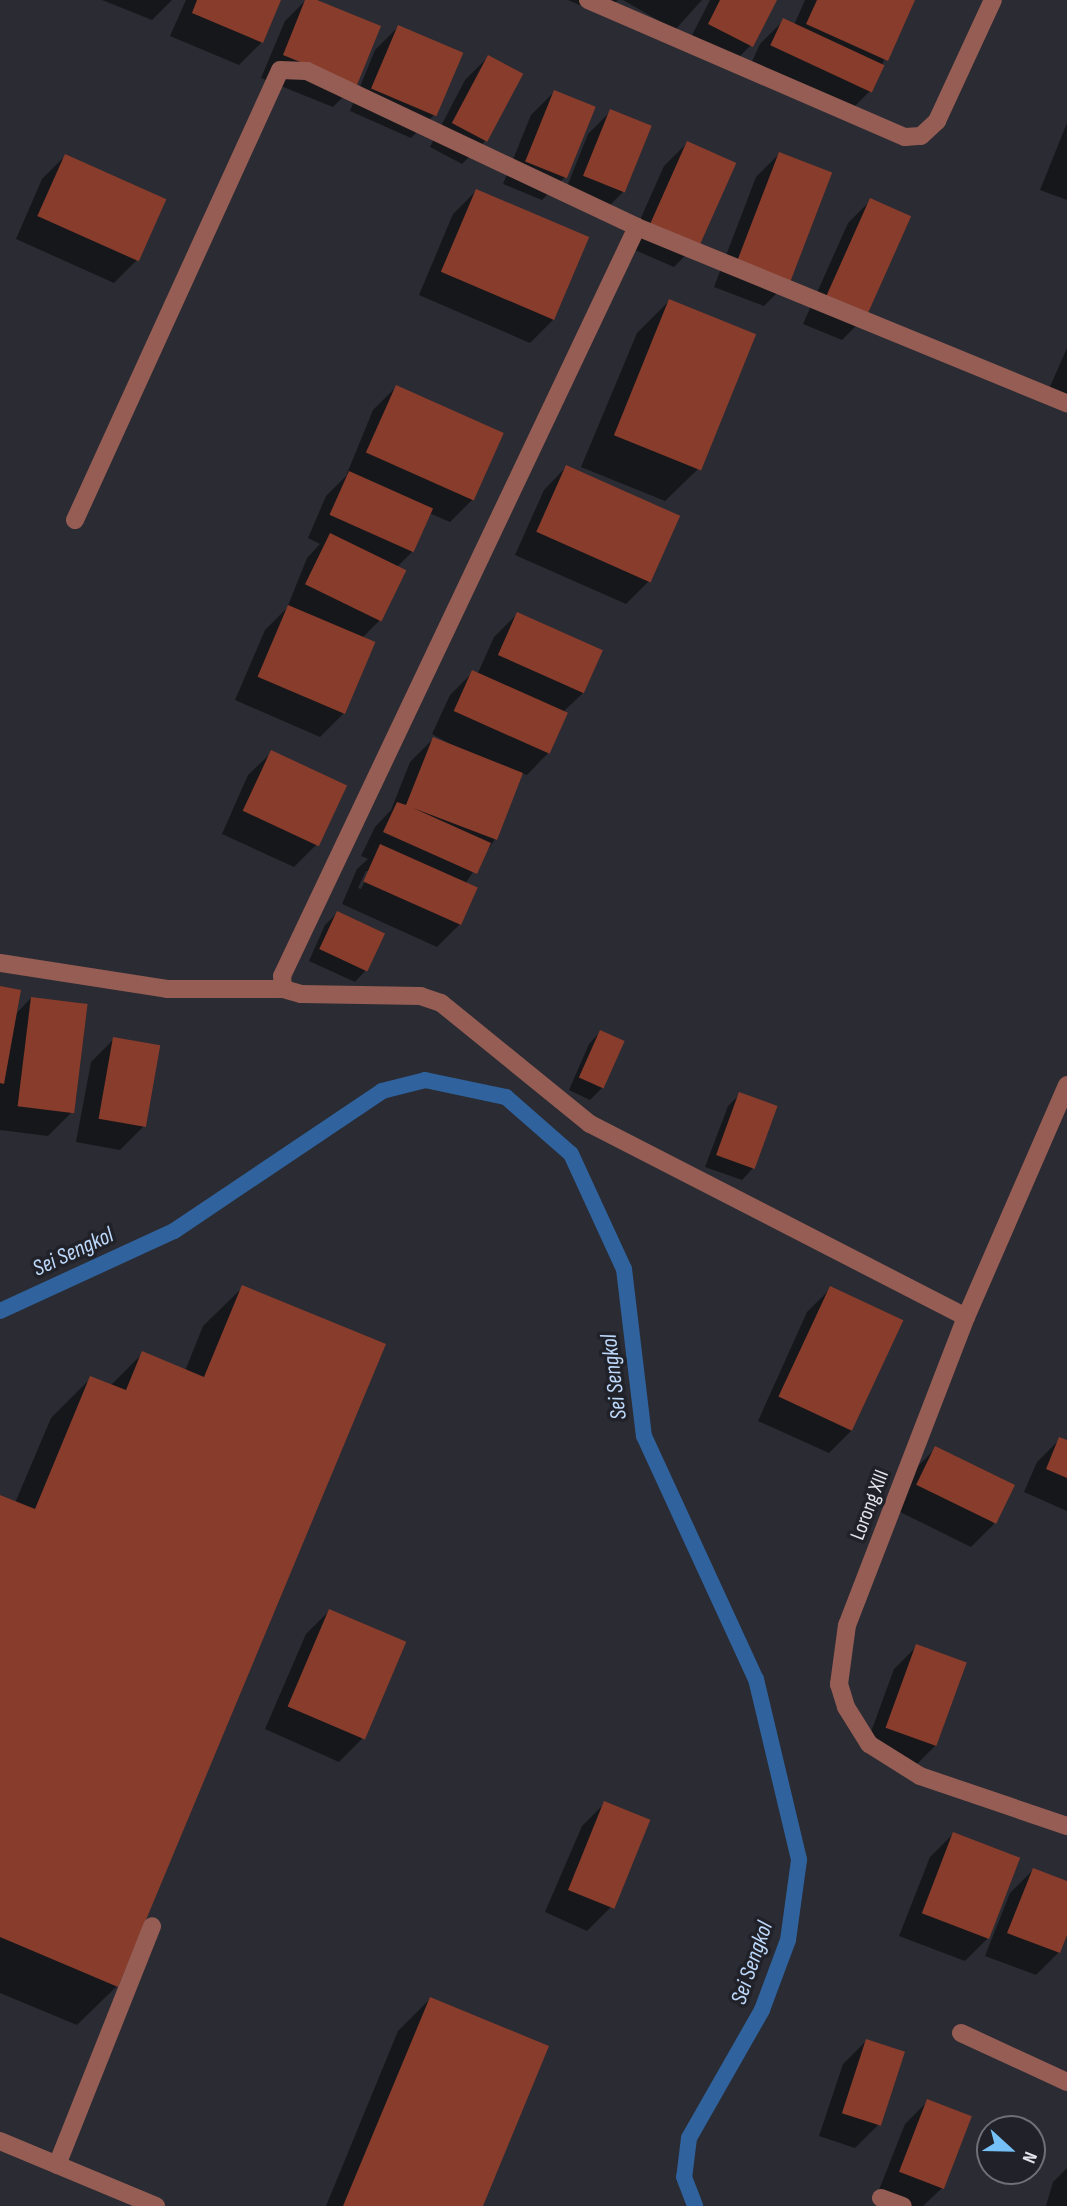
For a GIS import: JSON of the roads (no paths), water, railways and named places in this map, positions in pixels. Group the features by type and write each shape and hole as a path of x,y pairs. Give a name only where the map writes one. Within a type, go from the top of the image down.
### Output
{"street":[{"path":"588,0 905,137 921,136 937,121 993,0"},
{"path":"75,520 280,69 307,71 637,226 1067,404"},
{"path":"283,989 289,954 637,226"},
{"path":"0,963 167,989 283,989 301,994 421,996 441,1003 590,1124 966,1317"},
{"name":"Lorong XIII","path":"1066,1822 920,1776 869,1744 846,1707 839,1684 847,1625 966,1317 1067,1084"},
{"path":"57,2165 152,1926"},
{"path":"961,2032 1067,2082"},
{"path":"0,2141 156,2206"},
{"path":"881,2198 903,2206"}],"waterway":[{"name":"Sei Sengkol","path":"0,1311 174,1231 382,1091 425,1080 506,1097 571,1154 624,1269 644,1436 756,1679 799,1860 788,1940 762,2010 689,2138 684,2177 695,2206"}]}
